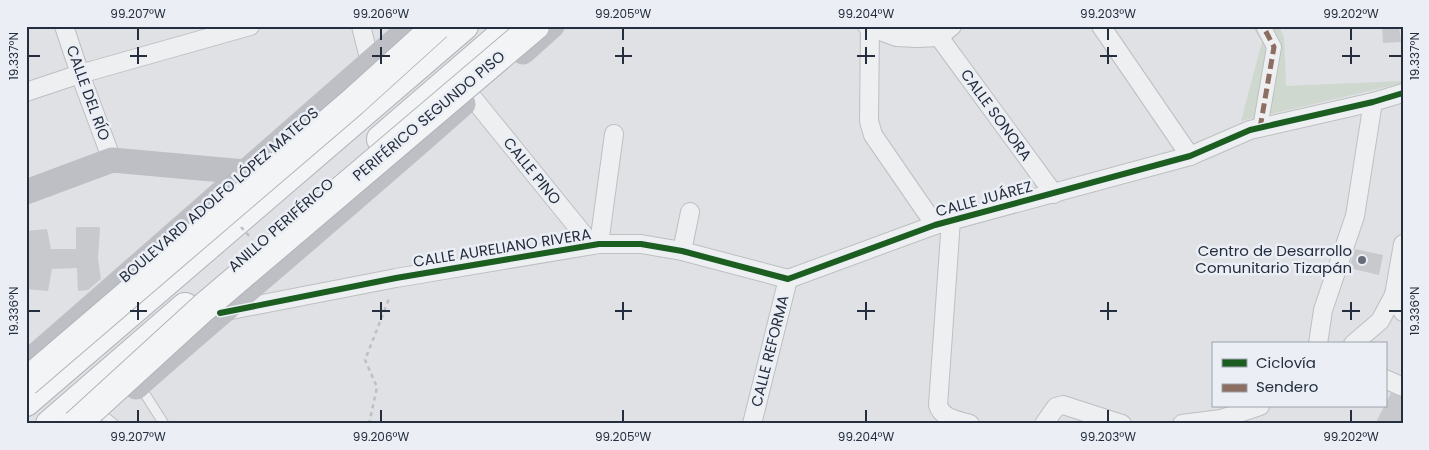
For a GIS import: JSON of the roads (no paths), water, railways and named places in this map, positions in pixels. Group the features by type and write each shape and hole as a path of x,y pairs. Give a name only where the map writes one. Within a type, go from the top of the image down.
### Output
{"highway":[{"path":"424,61 436,26"},
{"path":"26,382 353,102 436,26"},
{"name":"ANILLO PERIFÉRICO","path":"26,402 464,26"},
{"name":"ANILLO PERIFÉRICO","path":"50,424 512,26"},
{"name":"PERIFÉRICO SEGUNDO PISO","path":"76,424 203,308 535,26"}],"main road":[{"name":"BOULEVARD ADOLFO LÓPEZ MATEOS","path":"26,364 412,26"},
{"path":"104,421 139,384 552,26"},
{"path":"26,192 112,160 244,172"}],"street":[{"name":"CALLE DEL RÍO","path":"64,26 112,160"},
{"path":"26,92 80,74 250,26"},
{"path":"1102,26 1190,156"},
{"path":"1260,128 1274,48 1263,26"},
{"path":"357,27 370,62"},
{"path":"946,32 897,37 869,27 870,129 943,222 938,405 940,412 944,415 970,424"},
{"name":"CALLE SONORA","path":"946,32 1054,194"},
{"name":"CALLE JUÁREZ","path":"788,279 943,222 1054,194 1190,156 1250,130 1403,93"},
{"name":"CALLE PINO","path":"472,96 596,244"},
{"path":"1318,342 1323,310 1355,216 1372,102"},
{"path":"596,244 614,134"},
{"path":"682,251 690,212"},
{"name":"CALLE AURELIANO RIVERA","path":"220,313 396,278 596,244 641,244 682,251 788,279"},
{"path":"1356,342 1380,321 1394,295 1403,244"},
{"name":"CALLE REFORMA","path":"752,424 788,279"},
{"path":"1394,295 1403,312"},
{"path":"1386,379 1403,387"},
{"path":"1044,424 1056,407 1063,405 1122,424"},
{"path":"1182,424 1220,421 1255,408"}],"lane":[{"path":"139,384 164,424"}],"place":[{"name":"Centro de Desarrollo Comunitario Tizapán","path":"1362,260"}]}
